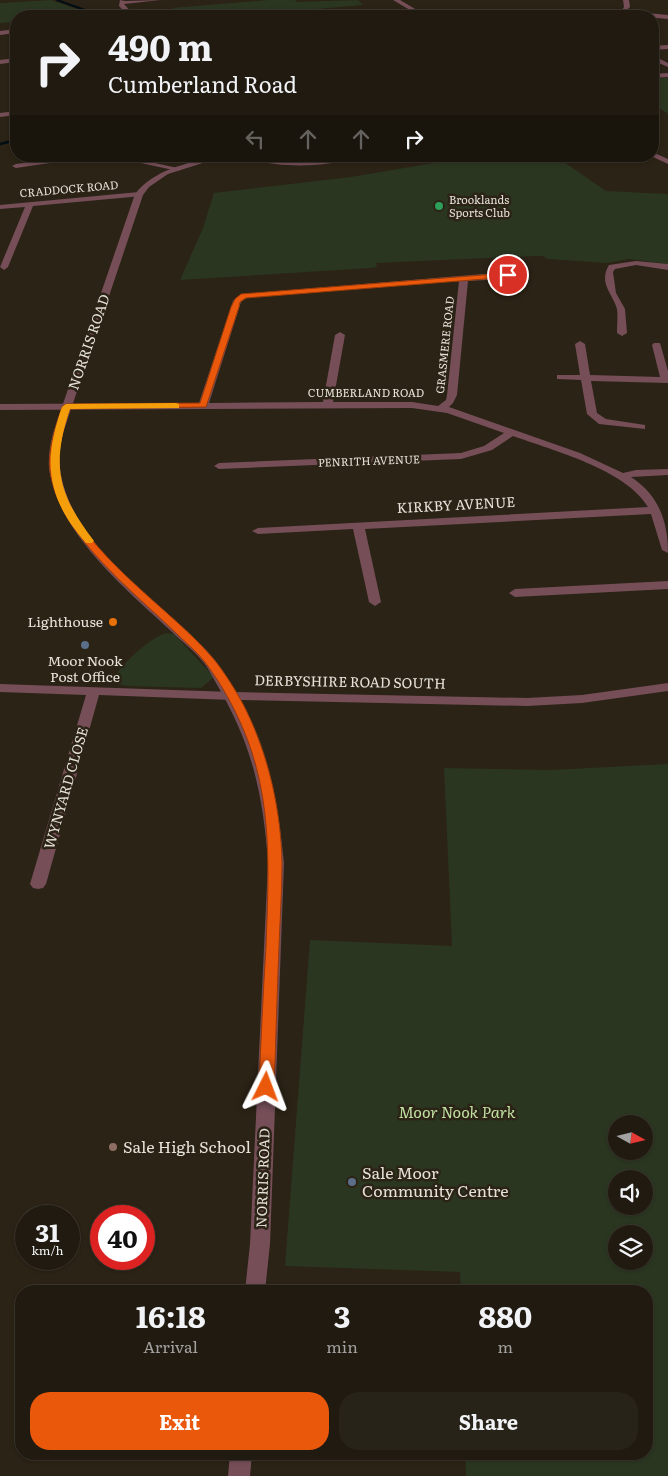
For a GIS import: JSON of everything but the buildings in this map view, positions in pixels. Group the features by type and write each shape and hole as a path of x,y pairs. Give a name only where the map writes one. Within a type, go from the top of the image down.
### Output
{"street":[{"path":"122,2 158,0"},
{"path":"397,1 409,1"},
{"path":"397,1 413,10"},
{"path":"16,166 48,162"},
{"path":"142,162 178,169"},
{"name":"NORRIS ROAD","path":"202,162 156,178 148,183 139,194 58,433 54,455 55,476 62,500 78,529 106,560 207,658 232,696 252,738 266,782 273,820 276,864 260,1244 257,1285"},
{"path":"281,162 298,165 330,162"},
{"name":"CRADDOCK ROAD","path":"0,207 139,194"},
{"path":"4,267 30,204"},
{"path":"622,333 621,309 612,293 609,272 612,267 636,263 668,267"},
{"path":"204,406 235,307 240,297 464,279 526,276"},
{"name":"GRASMERE ROAD","path":"441,408 450,402 452,395 464,279"},
{"path":"328,405 340,335"},
{"path":"580,344 589,408 596,418 612,424 641,427"},
{"path":"560,377 667,380 658,345"},
{"name":"CUMBERLAND ROAD","path":"0,407 412,405 441,408 576,455 622,476 645,494 655,510 668,550"},
{"name":"PENRITH AVENUE","path":"219,466 461,456 487,448 512,432"},
{"path":"622,476 636,473 668,472"},
{"name":"KIRKBY AVENUE","path":"258,531 655,510"},
{"path":"358,525 374,602"},
{"path":"515,593 668,585"},
{"name":"DERBYSHIRE ROAD SOUTH","path":"0,688 232,696 527,702 582,699 668,686"},
{"name":"WYNYARD CLOSE","path":"38,884 93,692"},
{"path":"239,1476 240,1460"}],"green space":[{"path":"51,0 79,10 10,10 10,22 0,23 0,3"},
{"path":"269,0 297,0 296,2 358,0 363,5 317,9 318,10 174,10 172,8"},
{"path":"659,78 668,78 668,115 659,108"},
{"name":"Brooklands Sports Club","path":"439,162 564,162 606,191 668,194 668,264 629,259 607,263 547,259 543,256 534,256 376,263 377,267 370,268 180,280 203,228 214,193 351,177"},
{"path":"166,633 174,634 214,677 201,688 128,686 117,684 113,681 121,668 135,653 152,640"},
{"name":"Moor Nook Park","path":"668,764 668,1476 466,1476 465,1460 653,1460 653,1285 461,1285 460,1272 285,1266 310,940 452,946 444,768 550,770"}],"waterway":[{"path":"57,0 85,10"},
{"path":"0,144 10,142"}],"slow traffic":[{"path":"89,541 78,529 62,500 55,476 54,455 66,407 176,406"}],"place":[{"name":"Brooklands Sports Club","path":"439,206"},
{"name":"Lighthouse","path":"113,622"},
{"name":"Moor Nook Post Office","path":"85,645"},
{"name":"Sale High School","path":"113,1147"},
{"name":"Sale Moor Community Centre","path":"352,1182"}],"route":[{"path":"266,1087 276,864 273,820 266,782 240,708 207,658 140,594 78,529 62,500 55,476 54,455 58,433 66,407 204,406 235,307 240,297 508,275"}]}
